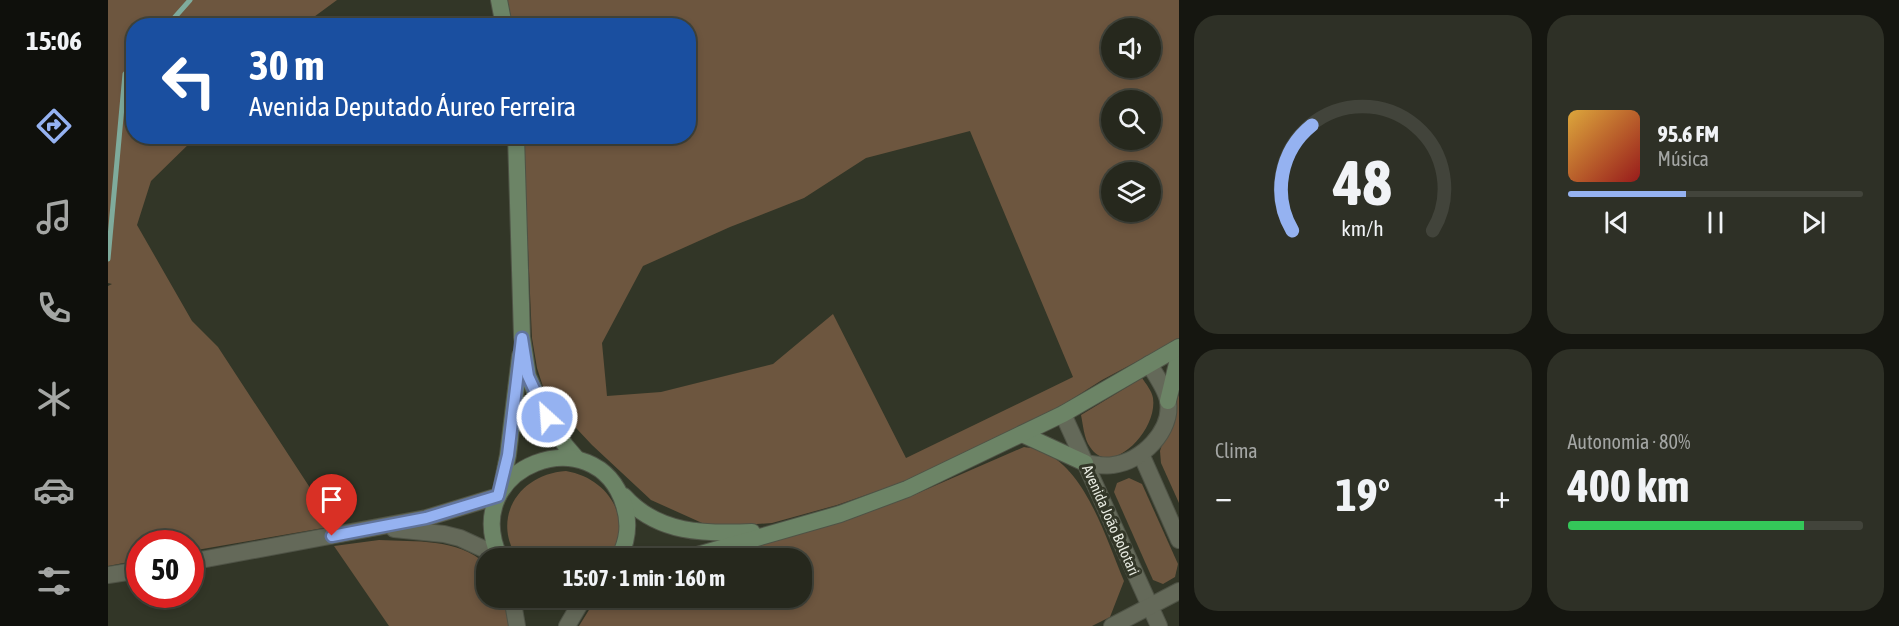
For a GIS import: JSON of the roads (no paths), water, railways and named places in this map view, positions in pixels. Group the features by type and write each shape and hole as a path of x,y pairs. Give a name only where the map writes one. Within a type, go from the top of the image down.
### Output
{"main road":[{"path":"499,0 502,18"},
{"path":"516,144 522,338 528,376 541,405 565,445 577,459"},
{"path":"496,548 493,537 492,516 500,493 508,455 522,338"},
{"path":"719,548 840,514 908,489 1063,414 1179,347"},
{"path":"1168,400 1179,355"},
{"path":"1022,434 1086,463"},
{"path":"500,493 521,469 530,465 548,458 577,459 602,471 636,510 657,521 706,534 774,531"},
{"path":"620,493 628,517 627,543 624,548"}],"street":[{"path":"1086,463 1114,465 1141,454 1156,440 1166,421 1168,400 1149,364"},
{"name":"Avenida João Bolotari","path":"1063,414 1159,626"},
{"path":"1141,454 1179,540"},
{"path":"204,559 426,518 500,493"},
{"path":"379,528 444,534 460,538 481,548"},
{"path":"108,575 126,572"},
{"path":"1112,626 1179,591"},
{"path":"514,608 517,626"},
{"path":"567,626 578,608"}],"waterway":[{"path":"174,18 190,0"},
{"path":"108,259 126,73"}]}
